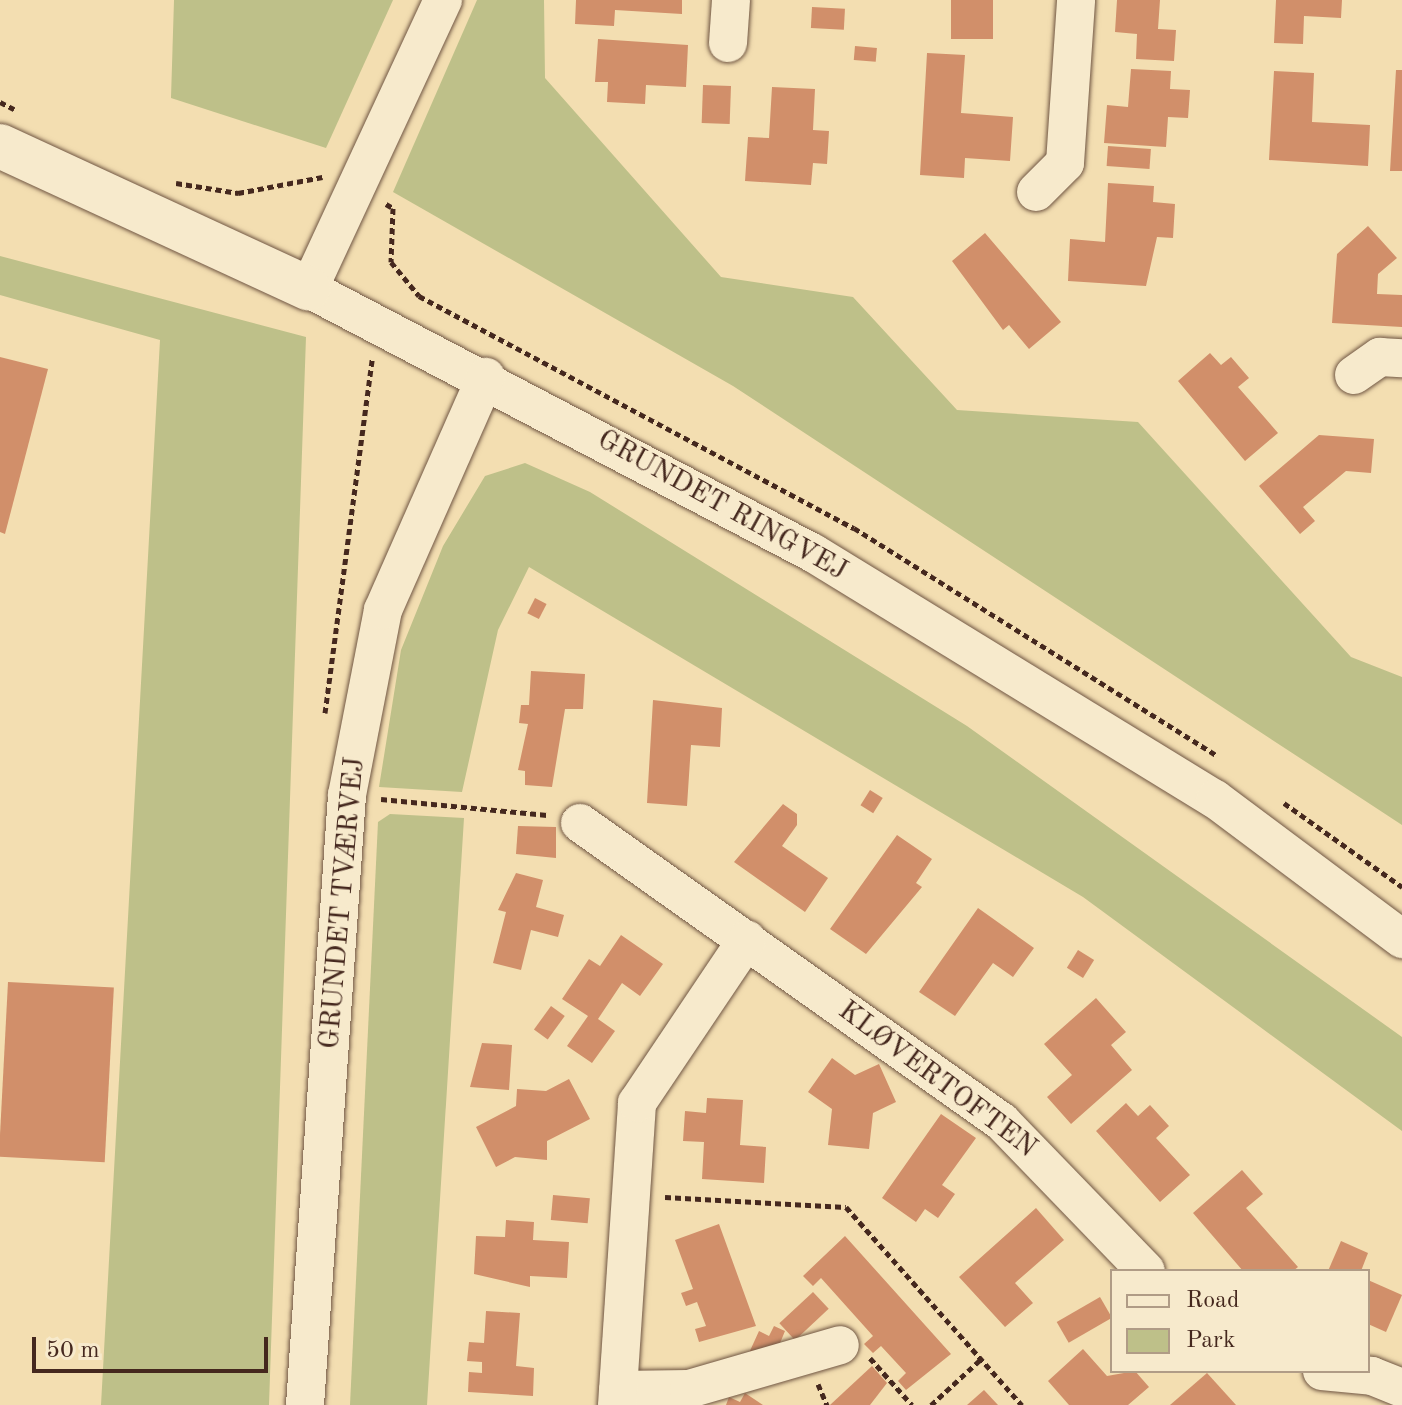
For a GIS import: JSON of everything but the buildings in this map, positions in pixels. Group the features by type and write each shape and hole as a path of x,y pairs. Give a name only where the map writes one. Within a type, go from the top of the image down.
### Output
{"street":[{"path":"309,289 443,0"},
{"path":"728,43 731,0"},
{"path":"1036,192 1065,163 1076,0"},
{"name":"GRUNDET RINGVEJ","path":"13,130 309,289 486,377 853,577 1215,799 1402,939"},
{"path":"1354,375 1380,357 1402,358"},
{"name":"GRUNDET TVÆRVEJ","path":"305,1405 347,795 383,610 486,377"},
{"name":"KLØVERTOFTEN","path":"580,823 1002,1122 1144,1269"},
{"path":"747,939 637,1103 617,1397 689,1389 840,1345"},
{"path":"1342,1373 1372,1376 1402,1388"}],"path":[{"path":"0,102 13,130"},
{"path":"168,179 238,193 331,177"},
{"path":"347,795 580,823"},
{"path":"629,1196 846,1207 1022,1405"},
{"path":"840,1345 852,1339 912,1405"},
{"path":"931,1405 981,1359"}],"green space":[{"path":"174,0 393,0 326,148 171,98"},
{"path":"477,0 544,0 545,78 721,277 853,297 957,410 1138,422 1351,657 1402,677 1402,825 733,386 393,192"},
{"path":"0,256 306,337 269,1405 101,1405 160,340 0,295"},
{"path":"525,463 590,492 967,726 1402,1037 1402,1131 1083,897 529,567 498,630 462,792 379,787 401,650 443,546 485,476"},
{"path":"390,814 464,818 427,1405 350,1405 378,822"}]}
